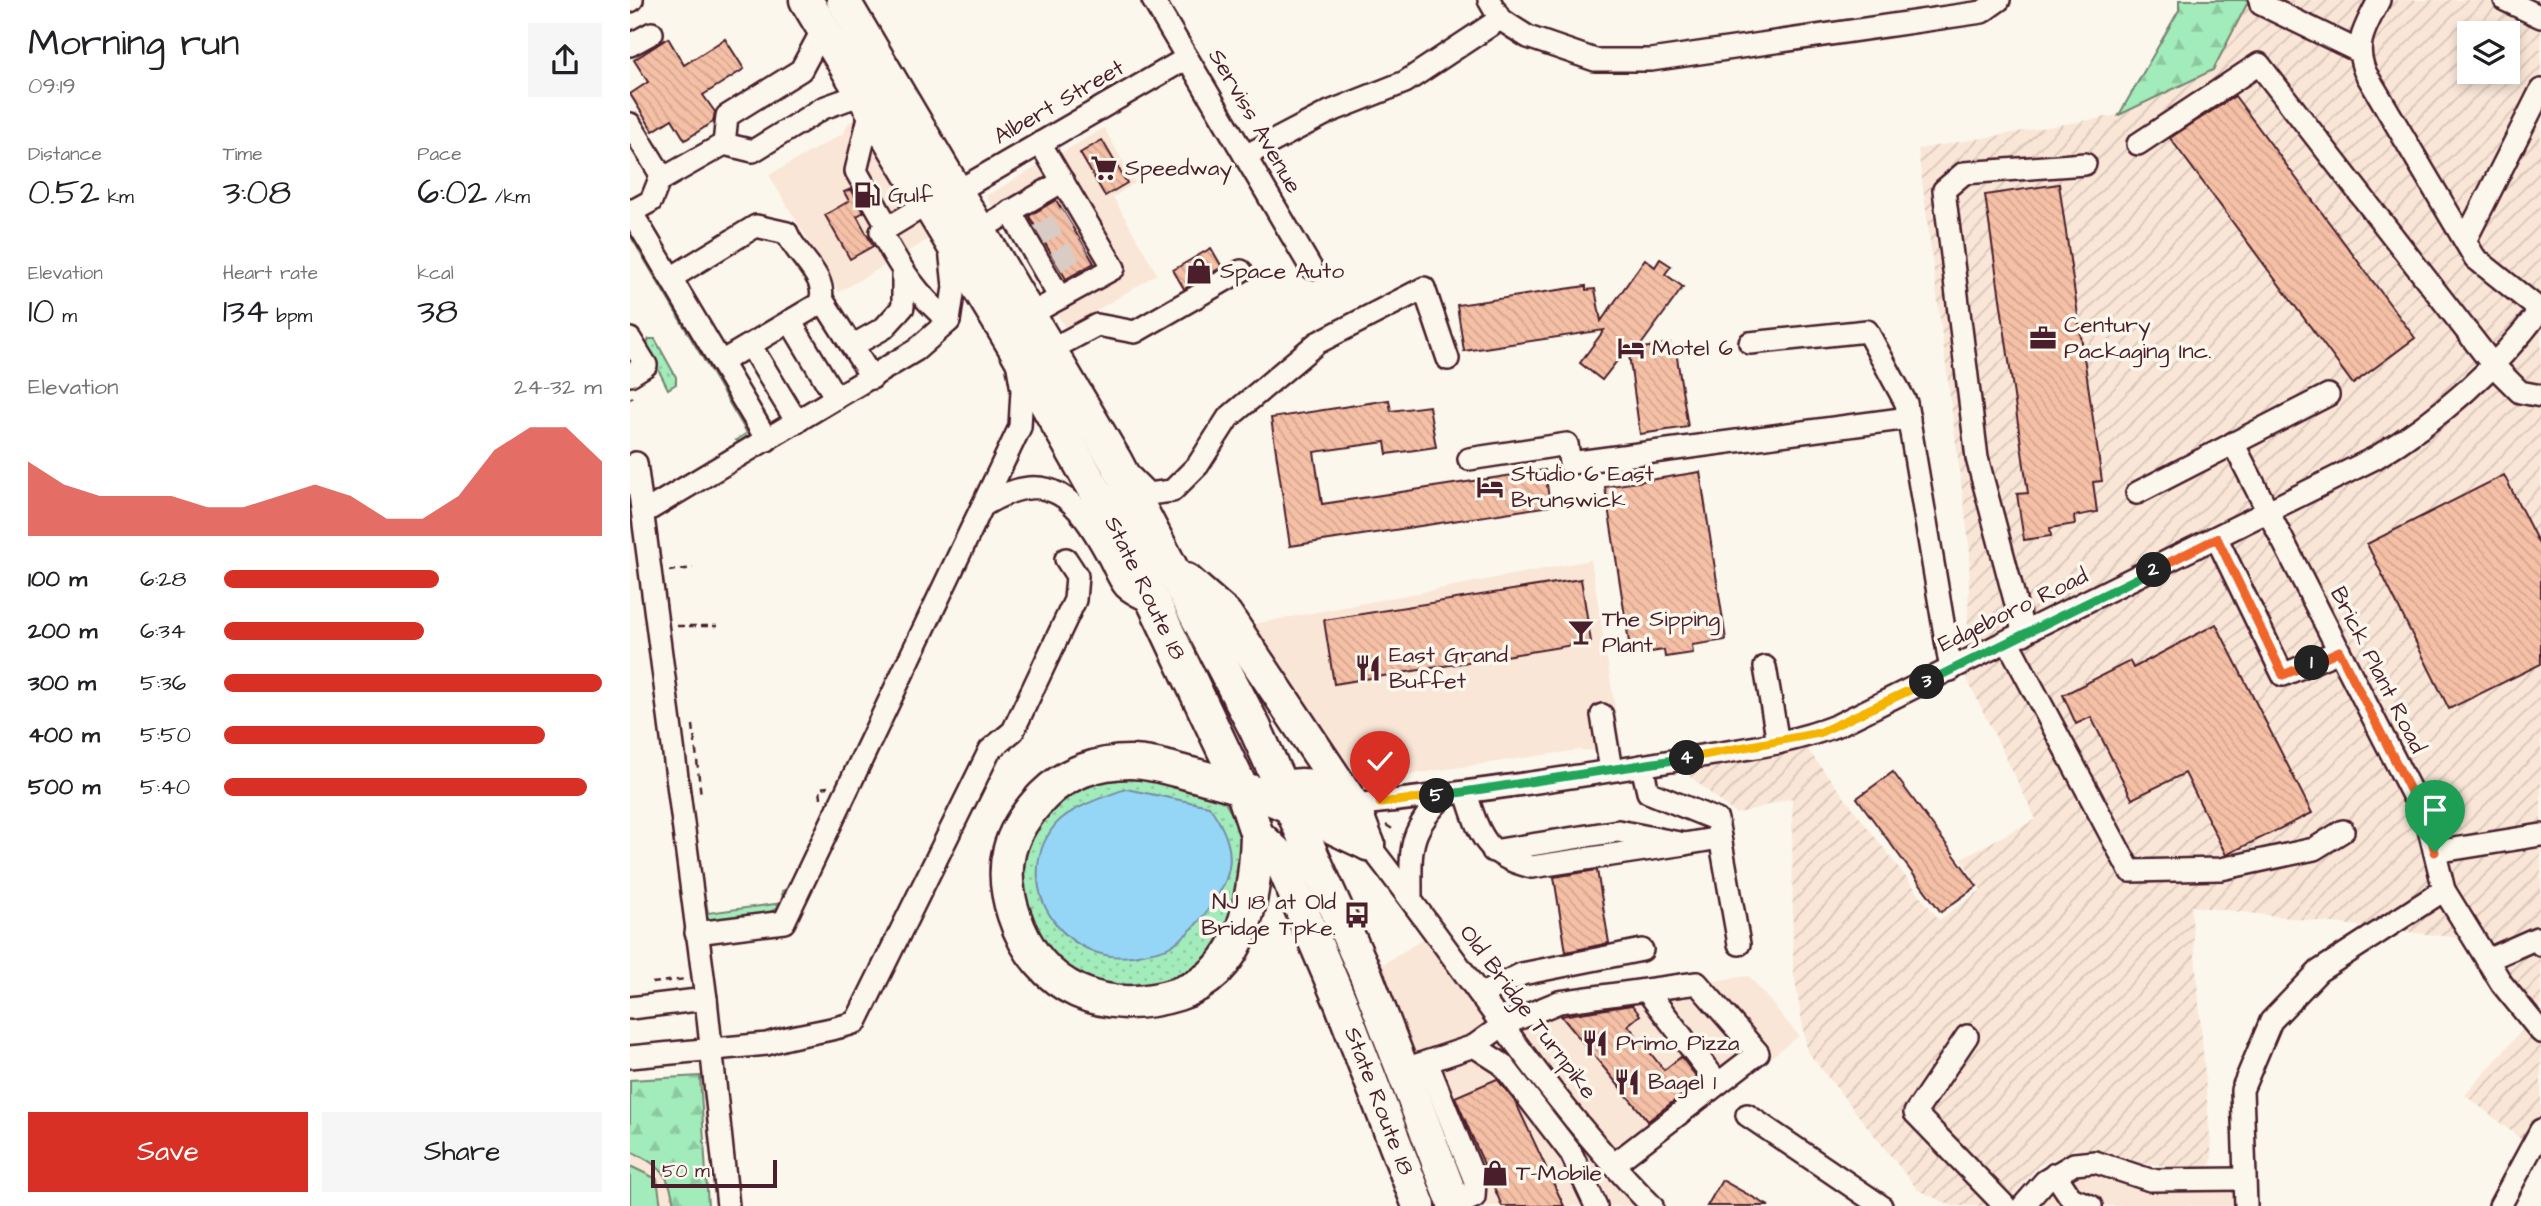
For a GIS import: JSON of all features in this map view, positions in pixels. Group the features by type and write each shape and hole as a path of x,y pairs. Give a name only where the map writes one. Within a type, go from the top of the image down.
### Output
{"highway":[{"name":"State Route 18","path":"806,0 1013,345 1113,522 1155,605 1366,975 1414,1066 1455,1206"},
{"name":"State Route 18","path":"843,0 1116,462 1255,728 1278,854 1341,1003 1419,1206"},
{"path":"1174,570 1226,615 1353,805 1368,844"},
{"path":"1269,805 1256,880 1244,928 1220,966 1184,992 1140,1003 1100,1000 1069,987 1045,972 1028,951 1005,884 1009,849 1021,822 1058,784 1089,768 1127,761 1149,762 1269,805 1368,844"},
{"path":"1269,805 1332,812 1353,805"}],"street":[{"name":"Serviss Avenue","path":"1153,0 1311,268"},
{"path":"1489,0 1500,19 1528,37 1595,60 1651,60 1982,12 1999,0"},
{"path":"2260,0 2261,4 2358,52 2382,104 2475,258 2541,309"},
{"path":"2358,52 2379,0"},
{"path":"2505,0 2541,17"},
{"path":"1245,156 1329,112 1405,82 1500,19"},
{"path":"724,144 727,116 801,70 823,29"},
{"path":"630,46 652,33"},
{"name":"Albert Street","path":"956,192 1187,58"},
{"path":"2138,144 2259,64 2493,365 2520,392 2541,396"},
{"path":"2465,241 2541,90"},
{"path":"767,440 631,211 651,201 659,181 663,178 724,144 753,151 823,108 867,101 856,171 888,227"},
{"path":"630,124 663,178"},
{"path":"1029,315 1114,268 1089,241 1073,214 1063,181 1040,143"},
{"path":"2085,164 1964,173 1944,190 1977,458 2016,638 2130,871 2221,869 2314,849 2343,831"},
{"path":"979,230 1063,181"},
{"path":"927,204 881,232 903,275 925,302 949,321"},
{"path":"1010,211 1034,238 1049,265 1060,298"},
{"path":"671,278 756,226 787,233 791,247 811,265 822,299 872,378"},
{"path":"643,513 916,350 949,321 954,287 950,244"},
{"path":"1050,351 1097,326 1135,332 1241,271"},
{"path":"903,275 903,307"},
{"path":"1116,462 1148,494 1172,491 1198,465 1228,418 1317,343 1424,288 1448,359"},
{"path":"722,362 819,304 822,299"},
{"path":"852,346 884,328 903,307 925,302"},
{"name":"Edgeboro Road","path":"1353,805 1455,794 1642,766 1778,743 1838,725 2269,513 2402,442 2457,401 2493,365 2541,309"},
{"path":"790,321 836,398"},
{"path":"1750,343 1867,331 1906,403 1951,670"},
{"path":"630,339 646,365 630,374"},
{"path":"750,345 797,422"},
{"path":"696,933 784,922 1020,427 1023,390 1013,345"},
{"path":"2137,493 2328,395"},
{"path":"1469,459 1566,444 1570,463 1909,418"},
{"name":"Brick Plant Road","path":"2233,443 2428,825 2444,890 2502,984 2541,1032"},
{"path":"636,463 706,999 728,1206"},
{"path":"984,505 1024,488 1044,488 1061,494 1078,506 1089,520 1126,588 1155,605"},
{"path":"2217,538 2283,675 2339,651"},
{"path":"630,1057 767,1044 788,1036 840,1028 856,1022 990,750 1013,730 1075,600 1077,576 1066,559"},
{"path":"1765,667 1778,743"},
{"path":"1602,715 1611,770"},
{"path":"1642,766 1648,792 1719,829"},
{"path":"1411,897 1413,836 1432,808 1455,794 1493,851 1618,831 1684,844 1719,829"},
{"path":"1719,829 1739,944"},
{"path":"2435,852 2541,835"},
{"name":"Old Bridge Turnpike","path":"1368,844 1411,897 1503,1025 1606,1157 1652,1206"},
{"path":"2246,1206 2242,1090 2271,1021 2319,971 2444,890"},
{"path":"2487,960 2540,940"},
{"path":"1482,995 1522,974 1642,950"},
{"path":"1414,1066 1474,1046 1503,1025 1559,1002 1698,983 1758,1053 1686,1111 1606,1157 1577,1167"},
{"path":"1646,990 1718,1083"},
{"path":"630,1008 706,999"},
{"path":"1967,1036 1914,1112 2005,1206"},
{"path":"1474,1046 1502,1065 1571,1153 1595,1206"},
{"path":"1747,1115 1881,1206"},
{"path":"2500,1206 2541,1130"},
{"path":"2023,1206 2055,1174 2074,1164 2095,1162 2150,1180 2244,1179"},
{"path":"2055,1174 2076,1203"}],"path":[{"path":"662,572 693,568"},
{"path":"671,627 717,626"},
{"path":"693,725 701,796"},
{"path":"687,757 705,754"},
{"path":"821,804 820,788 831,787"}],"shaded area":[{"path":"2249,0 2541,0 2541,1155 2465,1095 2530,1022 2476,940 2191,906 2212,1161 2205,1170 2121,1161 2075,1149 2038,1166 2005,1206 1952,1206 1918,1190 1807,1051 1793,968 1792,798 1736,814 1682,770 1804,745 1939,920 1981,890 1961,858 2036,819 1966,677 1970,552 1918,149 2119,115 2213,70"},
{"path":"857,118 929,239 839,292 769,175 844,133 848,123"},
{"path":"1104,128 1135,183 1113,197 1157,274 1066,329 986,196"},
{"path":"1591,560 1622,752 1579,750 1392,777 1363,772 1344,761 1249,625"},
{"path":"1436,931 1503,1025 1559,1002 1749,976 1799,1036 1619,1171 1645,1206 1455,1206 1366,975"},
{"path":"630,1151 659,1168 670,1181 674,1206 630,1206"},
{"path":"2063,1168 2244,1179 2246,1206 2023,1206"}],"green space":[{"path":"2179,0 2249,0 2213,70 2119,115 2179,10"},
{"path":"630,227 752,433 739,442 736,440 747,433 630,235"},
{"path":"649,339 655,339 676,377 676,384 668,389 646,345"},
{"path":"1127,774 1221,795 1238,825 1246,848 1237,931 1190,978 1138,992 1090,984 1049,956 1025,913 1020,864 1036,820 1079,786"},
{"path":"786,889 788,892 783,902 782,891"},
{"path":"703,899 706,900 708,913 782,903 765,914 743,919 708,921 703,917"},
{"path":"700,1076 708,1206 674,1206 670,1186 662,1172 630,1151 630,1080"},
{"path":"630,1166 657,1179 661,1206 630,1206"}],"water":[{"path":"1126,789 1209,806 1223,829 1230,863 1228,874 1216,898 1201,919 1183,937 1163,950 1116,956 1091,951 1070,938 1053,920 1042,898 1038,874 1042,849 1061,819 1088,803"}],"building":[{"path":"668,38 684,65 725,39 744,69 703,95 715,112 713,122 685,140 672,119 653,131 630,94 648,82 634,60"},
{"path":"2235,96 2415,338 2353,384 2170,138"},
{"name":"Speedway","path":"1102,140 1127,183 1105,196 1080,153"},
{"name":"Century Packaging Inc.","path":"2059,184 2102,481 2093,482 2097,512 2074,516 2075,524 2050,528 2051,536 2024,540 2017,494 2028,493 1985,195"},
{"path":"851,189 864,212 857,216 873,246 850,259 825,215 849,201 844,192"},
{"path":"1056,200 1094,263 1066,279 1029,216"},
{"name":"Space Auto","path":"1211,248 1222,267 1184,289 1173,270"},
{"name":"Motel 6","path":"1645,259 1655,267 1660,259 1671,266 1665,274 1683,287 1638,349 1670,343 1671,352 1676,351 1688,427 1640,434 1628,347 1602,380 1580,363 1604,330 1464,351 1457,305 1586,286 1586,290 1595,289 1601,321"},
{"name":"Studio 6 East Brunswick","path":"1389,400 1391,411 1429,406 1436,447 1387,454 1385,442 1314,452 1322,504 1545,470 1550,506 1290,546 1271,418"},
{"path":"1700,472 1726,640 1692,645 1693,653 1665,657 1664,650 1631,655 1605,487"},
{"path":"2504,475 2541,548 2541,664 2449,709 2367,544"},
{"path":"1581,579 1591,642 1334,684 1324,620"},
{"path":"2216,624 2312,813 2226,855 2185,773 2132,799 2091,717 2076,724 2063,695 2130,661 2133,668"},
{"path":"1893,772 1977,886 1941,912 1857,798"},
{"path":"1597,870 1609,943 1566,952 1554,877"},
{"path":"1632,1005 1640,1015 1628,1025 1664,1070 1681,1057 1700,1081 1648,1121 1561,1016"},
{"path":"1497,1079 1516,1103 1564,1206 1502,1206 1455,1097"},
{"path":"1722,1180 1769,1206 1707,1206"}],"tunnel":[{"path":"1039,235 1067,218"},
{"path":"1056,262 1083,245"}],"place":[{"name":"Speedway","path":"1104,168"},
{"name":"Gulf","path":"867,195"},
{"name":"Space Auto","path":"1199,271"},
{"name":"Century Packaging Inc.","path":"2043,338"},
{"name":"Motel 6","path":"1631,348"},
{"name":"Studio 6 East Brunswick","path":"1490,487"},
{"name":"The Sipping Plant","path":"1581,632"},
{"name":"East Grand Buffet","path":"1368,668"},
{"name":"NJ 18 at Old Bridge Tpke.","path":"1357,915"},
{"name":"Primo Pizza","path":"1595,1043"},
{"name":"Bagel 1","path":"1627,1082"},
{"name":"T-Mobile","path":"1495,1173"}],"route":[{"path":"1380,803 1466,793 1642,766 1778,743 1819,733 2217,538 2283,675 2339,651 2428,825 2435,852"}]}
